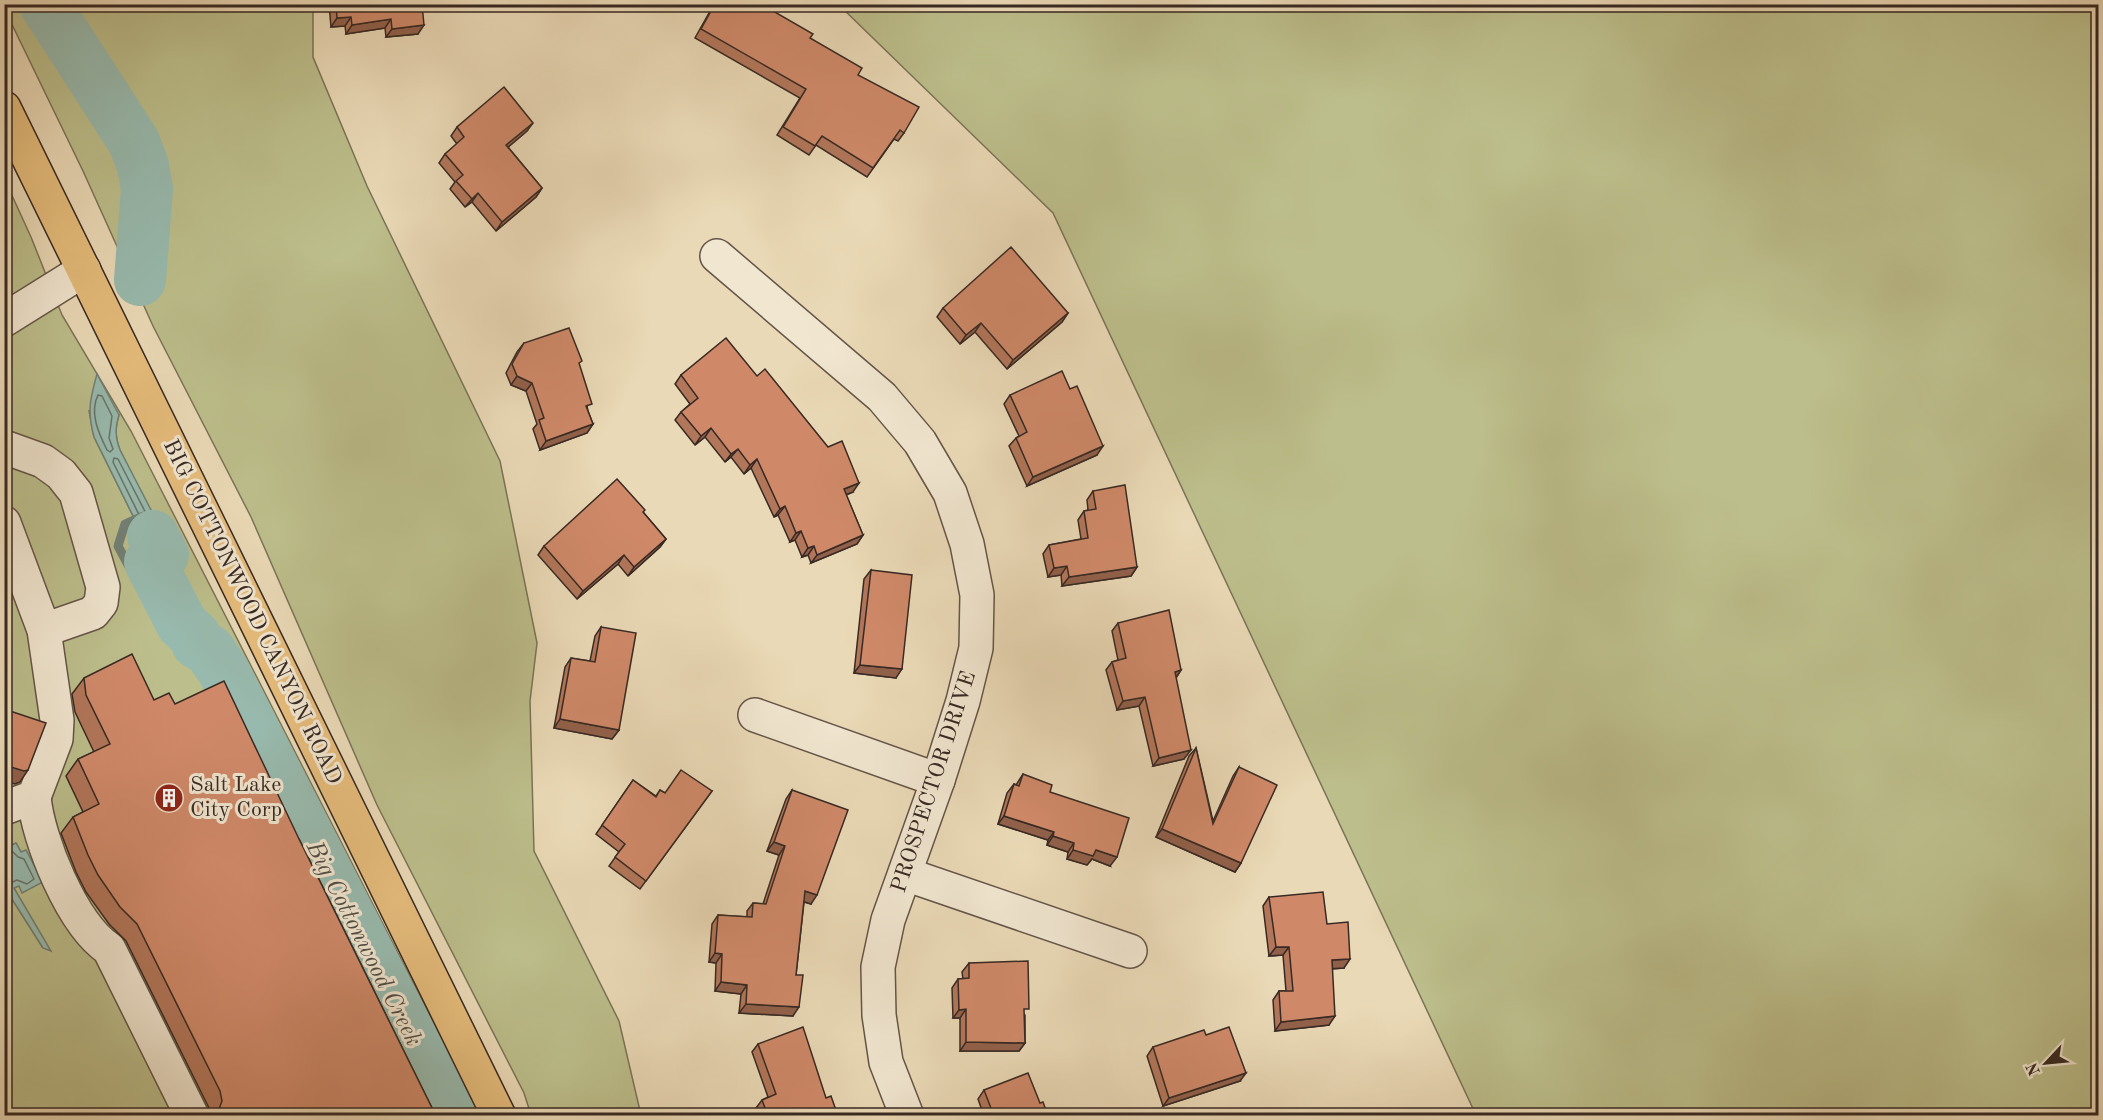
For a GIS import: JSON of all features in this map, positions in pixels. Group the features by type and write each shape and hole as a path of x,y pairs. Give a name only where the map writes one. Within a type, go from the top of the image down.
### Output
{"main road":[{"name":"BIG COTTONWOOD CANYON ROAD","path":"4,108 499,1116"}],"street":[{"name":"PROSPECTOR DRIVE","path":"717,256 882,397 920,442 950,493 967,544 977,596 976,648 963,701 938,780 888,920 878,967 879,1014 886,1062 907,1116"},
{"path":"4,320 84,270"},
{"path":"4,447 43,461 62,474 76,493 103,587 100,603 93,613 44,630"},
{"path":"4,523 44,630 57,720 56,739 19,802 36,814 44,843 62,884 87,928 98,941 109,949 192,1116"},
{"path":"755,715 938,780"},
{"path":"905,874 1130,951"}],"green space":[{"path":"5,4 313,5 313,57 367,186 500,461 537,643 530,701 534,851 619,1021 641,1115 531,1115 524,1093 377,805 251,517 153,326 83,171 5,10"},
{"path":"839,5 2098,5 2098,1115 1476,1115 1053,213"},
{"path":"4,178 31,237 62,315 131,431 455,1065 475,1115 5,1115 5,888 43,948 14,888 19,885 23,893 21,852 16,843 5,848","holes":["89,411 119,415 116,433 120,450 186,582 154,599 154,581 135,545 145,540 94,437"]}],"water":[{"path":"97,374 119,415 116,433 120,450 186,582 154,599 146,585 153,581 135,545 145,540 94,437 90,405"},
{"path":"16,843 21,852 26,850 43,882 22,893 19,886 14,888 51,951 43,948 5,888 5,848"}],"building":[{"path":"336,4 422,4 424,25 392,29 391,19 352,25 351,17 337,18"},
{"path":"715,4 761,4 813,34 810,38 862,68 858,75 919,107 904,133 900,130 873,168 822,136 815,146 783,127 806,89 701,29"},
{"path":"504,87 533,123 506,145 542,188 502,222 478,193 472,199 456,181 463,175 445,154 464,137 457,127"},
{"path":"1011,247 1068,313 1013,360 981,323 966,335 943,308"},
{"path":"569,328 582,361 579,363 592,404 586,406 593,424 546,441 539,420 544,418 532,383 517,376 512,364 524,343"},
{"path":"726,338 757,376 765,369 828,447 842,441 859,483 844,489 863,535 817,555 814,546 808,548 801,531 796,533 785,506 780,509 757,459 750,465 738,449 731,454 711,428 701,436 681,412 698,398 681,375"},
{"path":"1062,371 1070,389 1077,386 1103,446 1033,477 1016,438 1027,432 1010,395"},
{"path":"617,479 645,510 643,512 666,539 634,567 624,555 583,591 544,546"},
{"path":"1125,485 1137,567 1069,577 1067,566 1054,568 1049,545 1088,538 1084,511 1096,509 1093,491"},
{"path":"871,570 912,575 902,669 860,665"},
{"path":"1169,610 1181,670 1175,672 1191,750 1159,758 1145,697 1123,701 1112,662 1126,658 1118,623"},
{"path":"601,627 636,633 619,730 560,719 571,658 595,662"},
{"path":"132,654 154,700 169,693 175,704 224,681 436,1116 215,1116 222,1101 220,1091 137,924 120,907 98,875 73,817 99,804 78,759 110,744 86,695 84,678"},
{"path":"4,709 46,723 28,770 4,765"},
{"path":"1196,748 1213,824 1239,767 1277,785 1241,863 1162,829"},
{"path":"681,770 712,791 646,881 615,857 625,844 602,825 633,780 656,797 660,790 665,793"},
{"path":"1023,774 1052,785 1050,792 1129,818 1117,857 1096,850 1093,856 1073,850 1074,843 1053,836 1054,832 1004,816 1014,784 1019,786"},
{"path":"792,790 848,810 817,895 805,891 796,975 803,975 799,1007 746,1004 747,985 721,982 722,954 715,953 718,915 752,917 753,903 766,904 785,846 774,842"},
{"path":"1323,892 1327,924 1348,922 1350,959 1332,960 1335,1016 1281,1022 1279,991 1293,991 1289,947 1276,947 1269,897"},
{"path":"1028,961 1029,1009 1024,1009 1025,1043 966,1042 966,1009 959,1010 958,979 969,978 969,963"},
{"path":"803,1027 826,1098 831,1096 838,1116 768,1116 762,1100 776,1094 758,1044"},
{"path":"1229,1027 1246,1073 1169,1098 1153,1047 1204,1030 1206,1035"},
{"path":"1028,1073 1048,1116 994,1116 984,1090"}],"waterway":[{"name":"Big Cottonwood Creek","path":"45,4 134,142 143,166 147,189 140,280"},
{"path":"132,572 118,546 125,524 143,516"},
{"name":"Big Cottonwood Creek","path":"153,536 163,555 150,562 182,624 195,636 197,643 210,651 224,672 452,1116"},
{"path":"150,562 132,572 148,603 183,626"},
{"path":"174,576 224,672"}],"place":[{"name":"Salt Lake City Corp","path":"169,798"}]}
